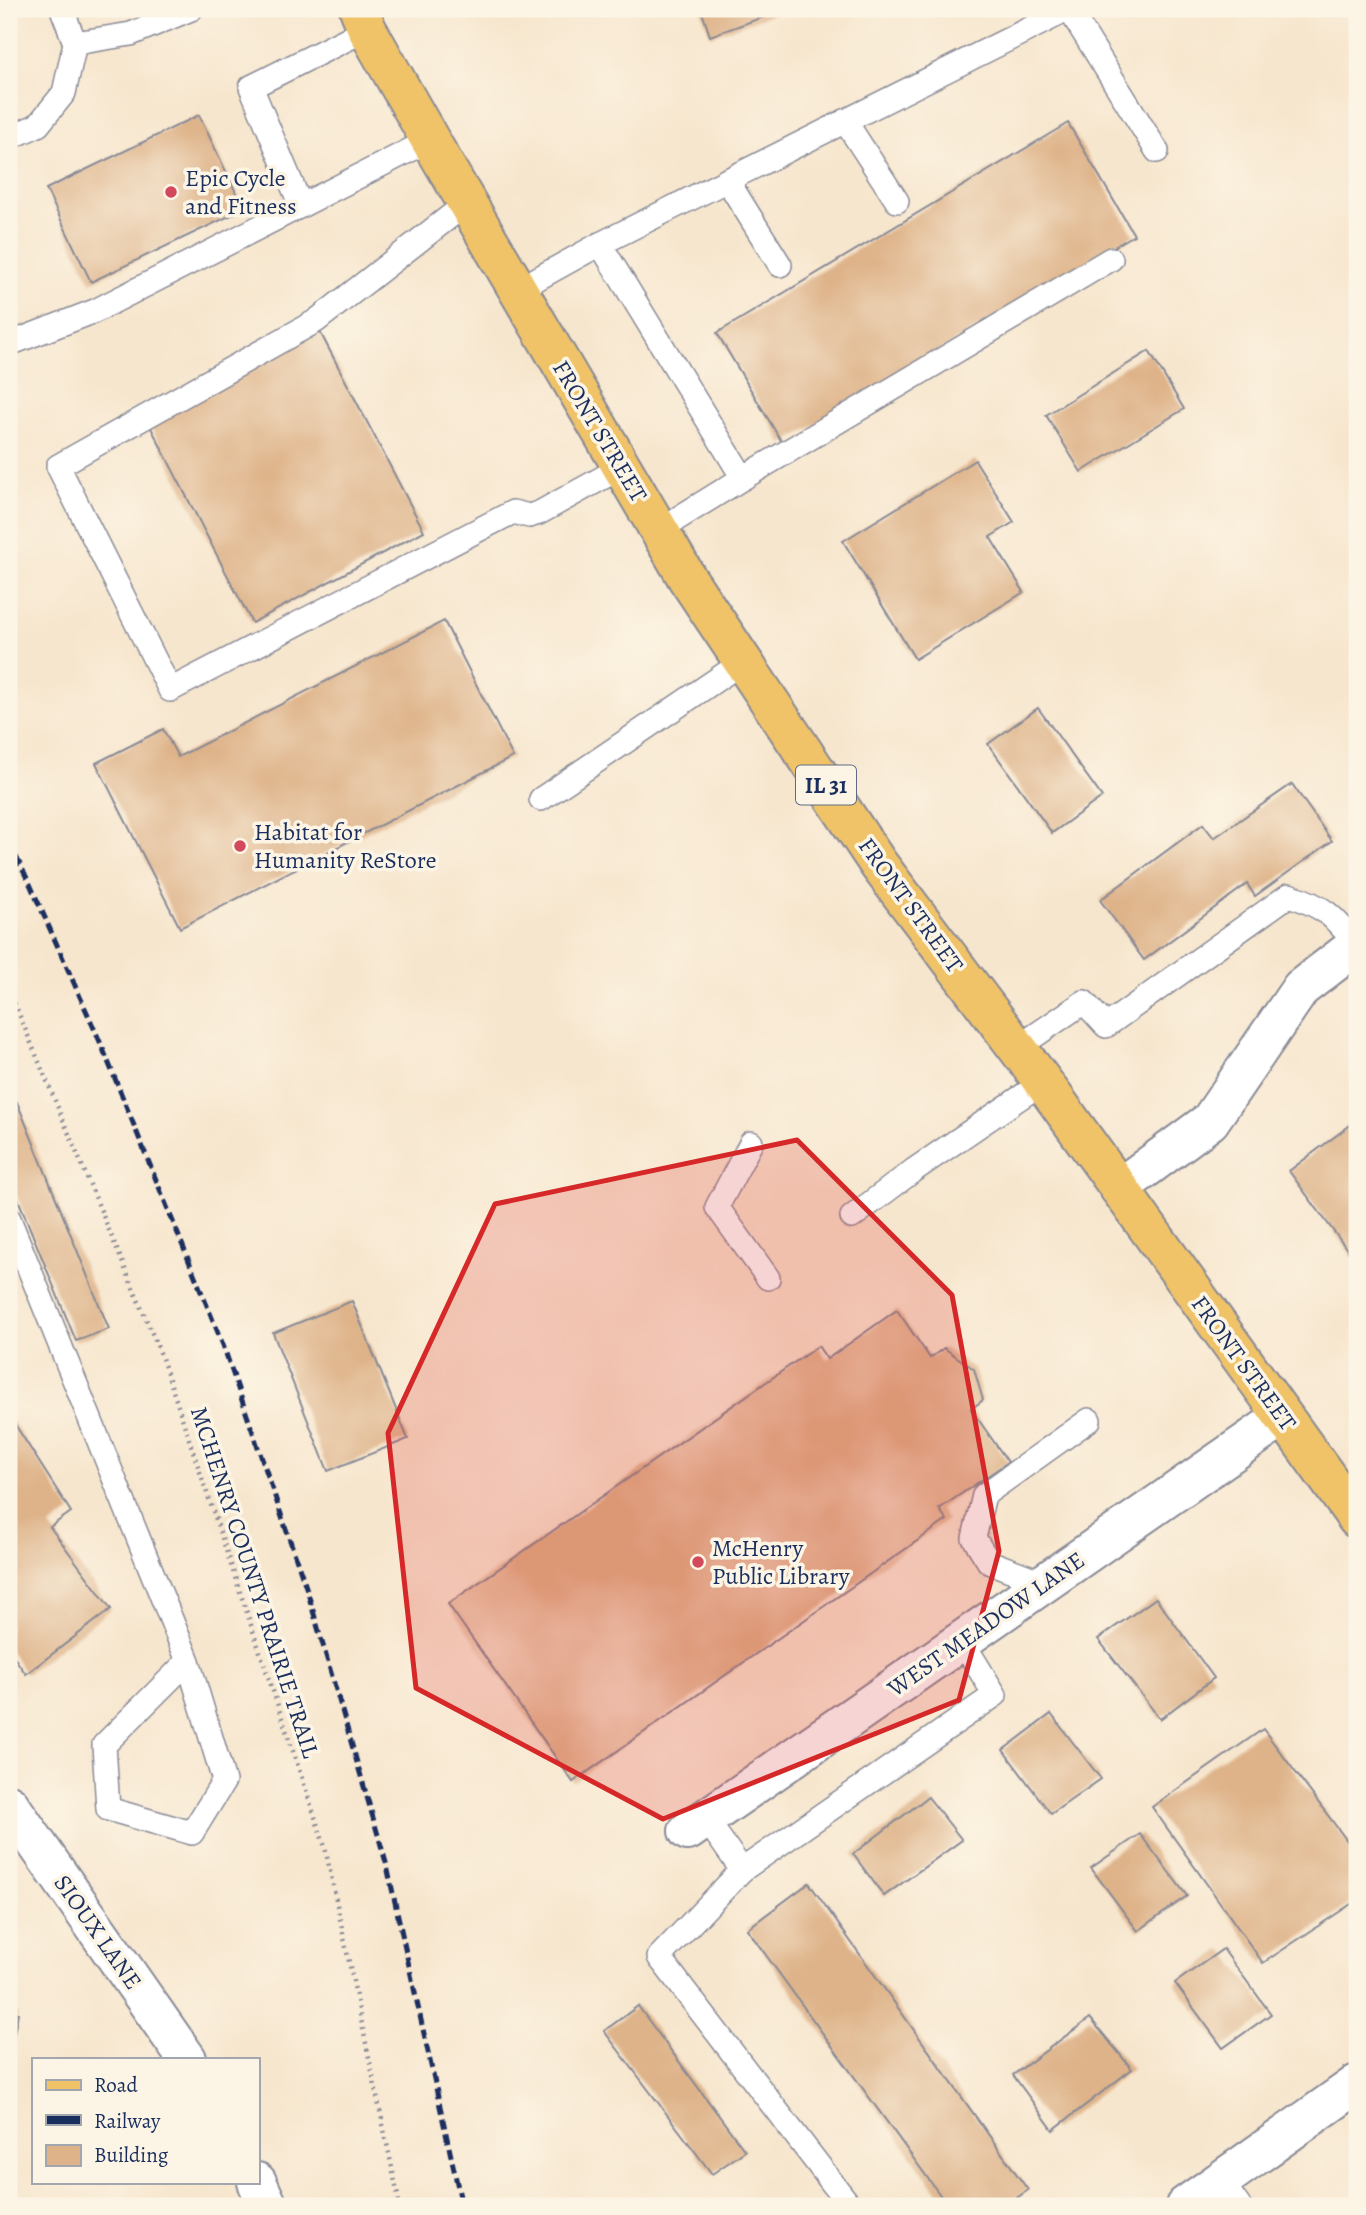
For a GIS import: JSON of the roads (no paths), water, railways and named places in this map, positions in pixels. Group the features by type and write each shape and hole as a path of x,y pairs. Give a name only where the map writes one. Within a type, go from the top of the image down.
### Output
{"main road":[{"name":"FRONT STREET","path":"363,19 430,140 687,578 879,865 1043,1082 1357,1519"}],"street":[{"path":"1119,1188 1210,1121 1301,988 1357,945"},
{"name":"WEST MEADOW LANE","path":"697,1825 1283,1417"},
{"name":"SIOUX LANE","path":"9,1804 186,2058"},
{"path":"1185,2206 1230,2194 1357,2084"},
{"path":"258,2184 268,2206"}],"lane":[{"path":"9,138 38,125 64,93 75,43 62,9"},
{"path":"75,43 131,34 191,9"},
{"path":"517,290 600,244 1069,9 1157,152"},
{"path":"301,206 251,87 363,19"},
{"path":"845,121 897,201"},
{"path":"9,344 95,311 430,140"},
{"path":"727,180 780,265"},
{"path":"467,203 316,321 58,466 170,690 513,512 529,516 539,513 622,467"},
{"path":"600,244 743,478"},
{"path":"659,530 1111,258"},
{"path":"541,799 744,661"},
{"path":"1017,1048 1084,1002 1106,1026 1289,895 1315,903 1333,916 1357,945"},
{"path":"852,1217 914,1170 1043,1082"},
{"path":"751,1143 717,1207 768,1278"},
{"path":"9,1219 188,1661 224,1781 192,1833 108,1809 104,1745 188,1661"},
{"path":"1045,1583 989,1562 974,1538 984,1495 1090,1420"},
{"path":"850,2206 659,1957 742,1870 995,1695 962,1641"},
{"path":"697,1825 742,1870"}],"railway":[{"path":"9,843 101,1044 223,1345 307,1590 387,1866 462,2206"}],"place":[{"name":"Epic Cycle and Fitness","path":"171,192"},
{"name":"Habitat for Humanity ReStore","path":"240,846"},
{"name":"McHenry Public Library","path":"698,1562"}]}
